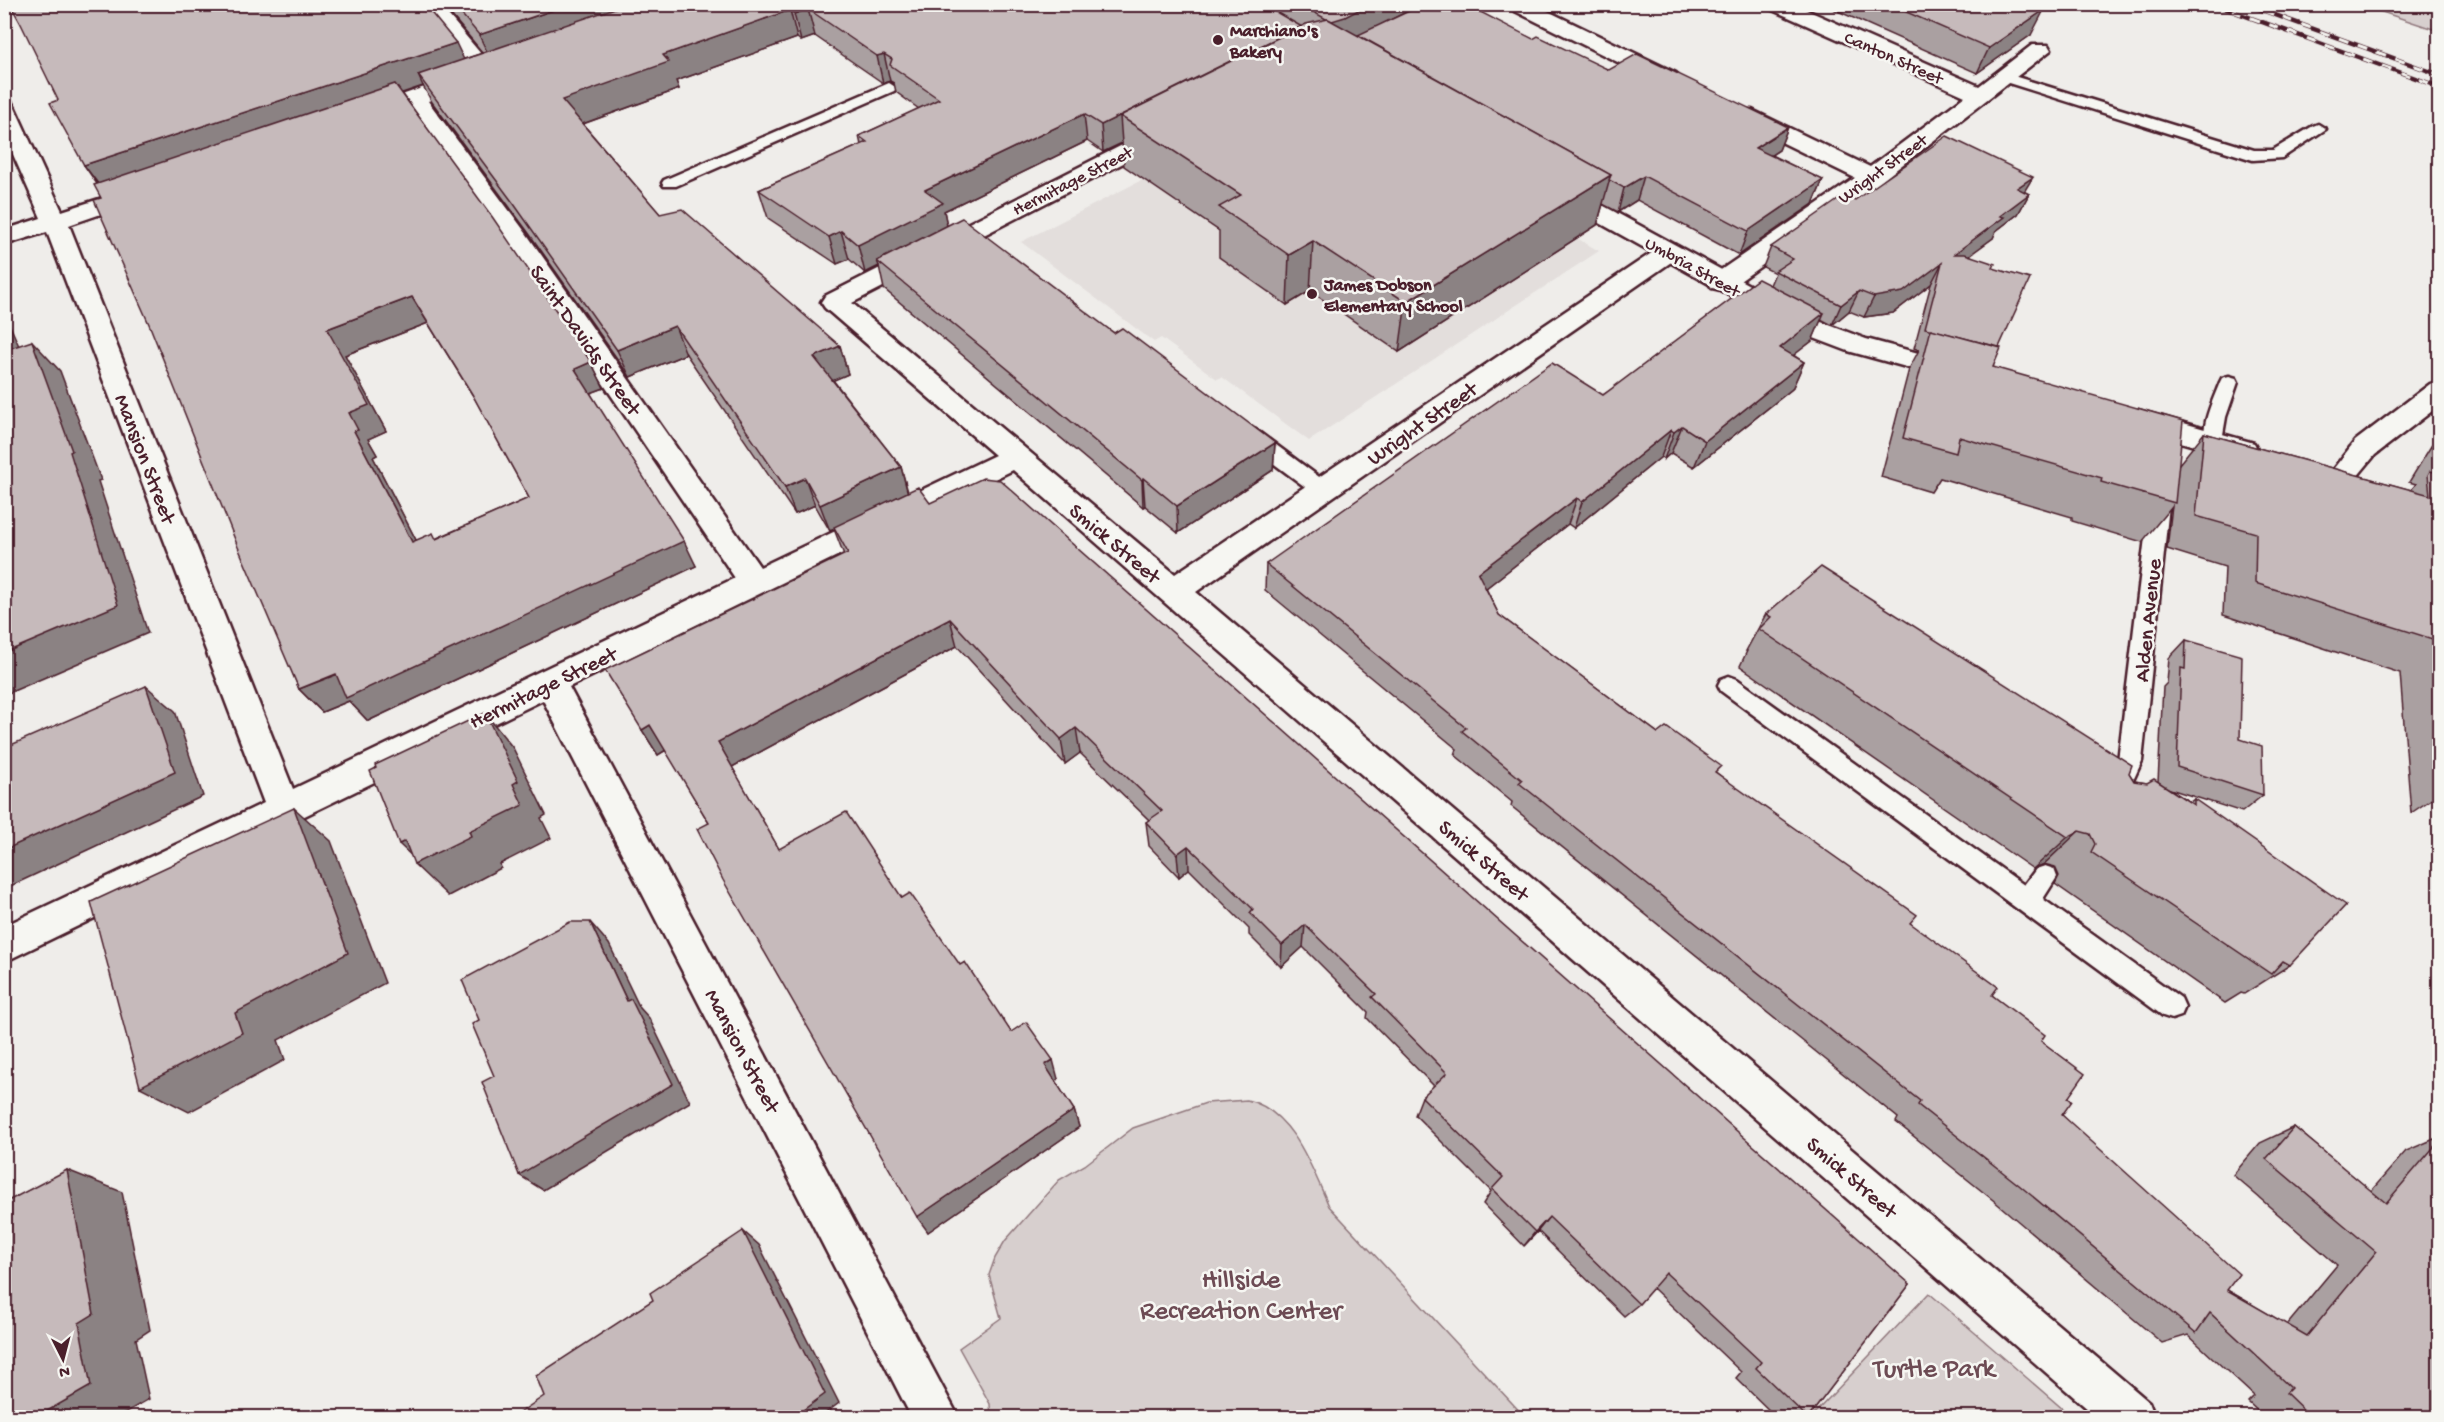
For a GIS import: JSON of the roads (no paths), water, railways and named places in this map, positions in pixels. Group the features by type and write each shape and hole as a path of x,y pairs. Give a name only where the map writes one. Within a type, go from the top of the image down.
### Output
{"street":[{"path":"428,4 486,73"},
{"path":"1516,4 1684,86"},
{"name":"Canton Street","path":"1775,4 1981,95"},
{"name":"Wright Street","path":"1721,282 1872,177 2040,50"},
{"path":"348,122 508,66"},
{"name":"Saint Davids Street","path":"415,99 517,238 754,582"},
{"path":"1726,107 1872,177"},
{"name":"Mansion Street","path":"4,108 55,221 284,810"},
{"name":"Hermitage Street","path":"834,302 980,237 1182,124"},
{"name":"Umbria Street","path":"1538,179 1721,282 1826,335 1983,379"},
{"path":"4,238 159,186"},
{"name":"Wright Street","path":"1174,591 1668,253"},
{"name":"Smick Street","path":"834,302 1174,591 2133,1418"},
{"path":"2341,477 2365,448 2439,391"},
{"path":"2110,413 2167,437 2214,441 2272,457"},
{"name":"Hermitage Street","path":"4,945 1015,457"},
{"name":"Mansion Street","path":"550,683 938,1418"}],"lane":[{"path":"2004,77 2253,155 2276,155 2318,129"},
{"path":"670,183 889,88"},
{"path":"2214,441 2217,417 2229,382"},
{"path":"1233,424 1323,489"},
{"name":"Alden Avenue","path":"2113,797 2130,761 2162,478"},
{"path":"1729,685 2172,1007"},
{"path":"2099,774 2113,797 2139,800"},
{"path":"2026,900 2045,877"}],"railway":[{"path":"2213,4 2440,87"},
{"path":"2245,4 2440,75"}],"place":[{"name":"Marchiano's Bakery","path":"1218,40"},
{"name":"James Dobson Elementary School","path":"1312,294"}],"park label":[{"name":"Hillside Recreation Center","path":"1241,1294"},
{"name":"Turtle Park","path":"1934,1367"}]}
